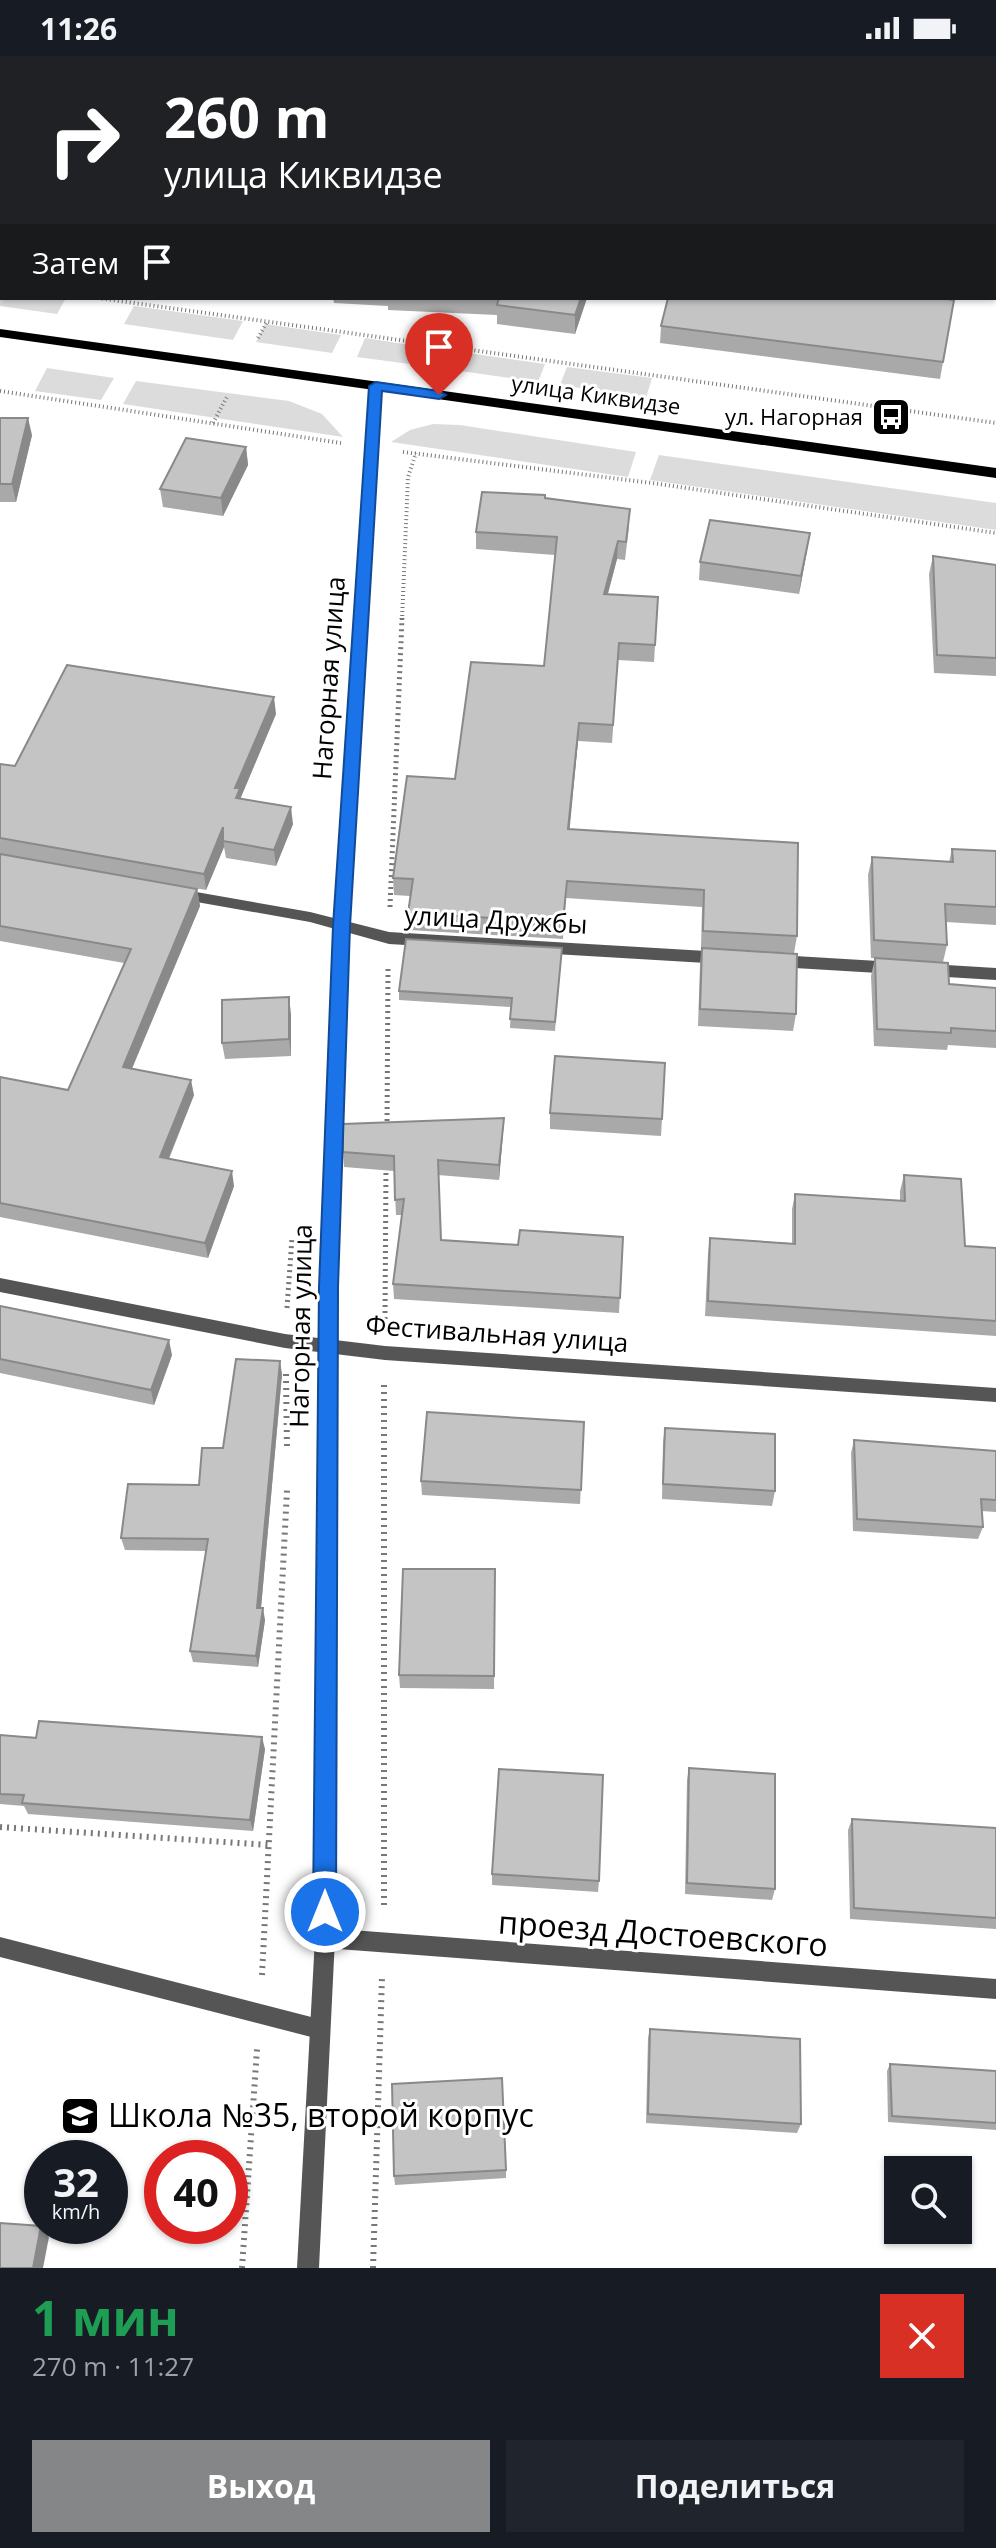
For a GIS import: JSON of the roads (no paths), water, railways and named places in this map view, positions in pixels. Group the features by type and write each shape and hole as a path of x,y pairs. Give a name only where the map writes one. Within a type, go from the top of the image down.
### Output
{"main road":[{"name":"улица Киквидзе","path":"0,333 996,473"}],"street":[{"name":"Нагорная улица","path":"308,2268 325,1938 327,1347 342,926 376,386"},
{"name":"улица Дружбы","path":"170,892 389,938 996,974"},
{"name":"Фестивальная улица","path":"0,1285 327,1347 996,1395"},
{"name":"проезд Достоевского","path":"325,1938 996,1989"},
{"path":"0,1947 319,2029"}],"place":[{"name":"ул. Нагорная","path":"891,417"},
{"name":"Школа №35, второй корпус","path":"80,2116"}]}
